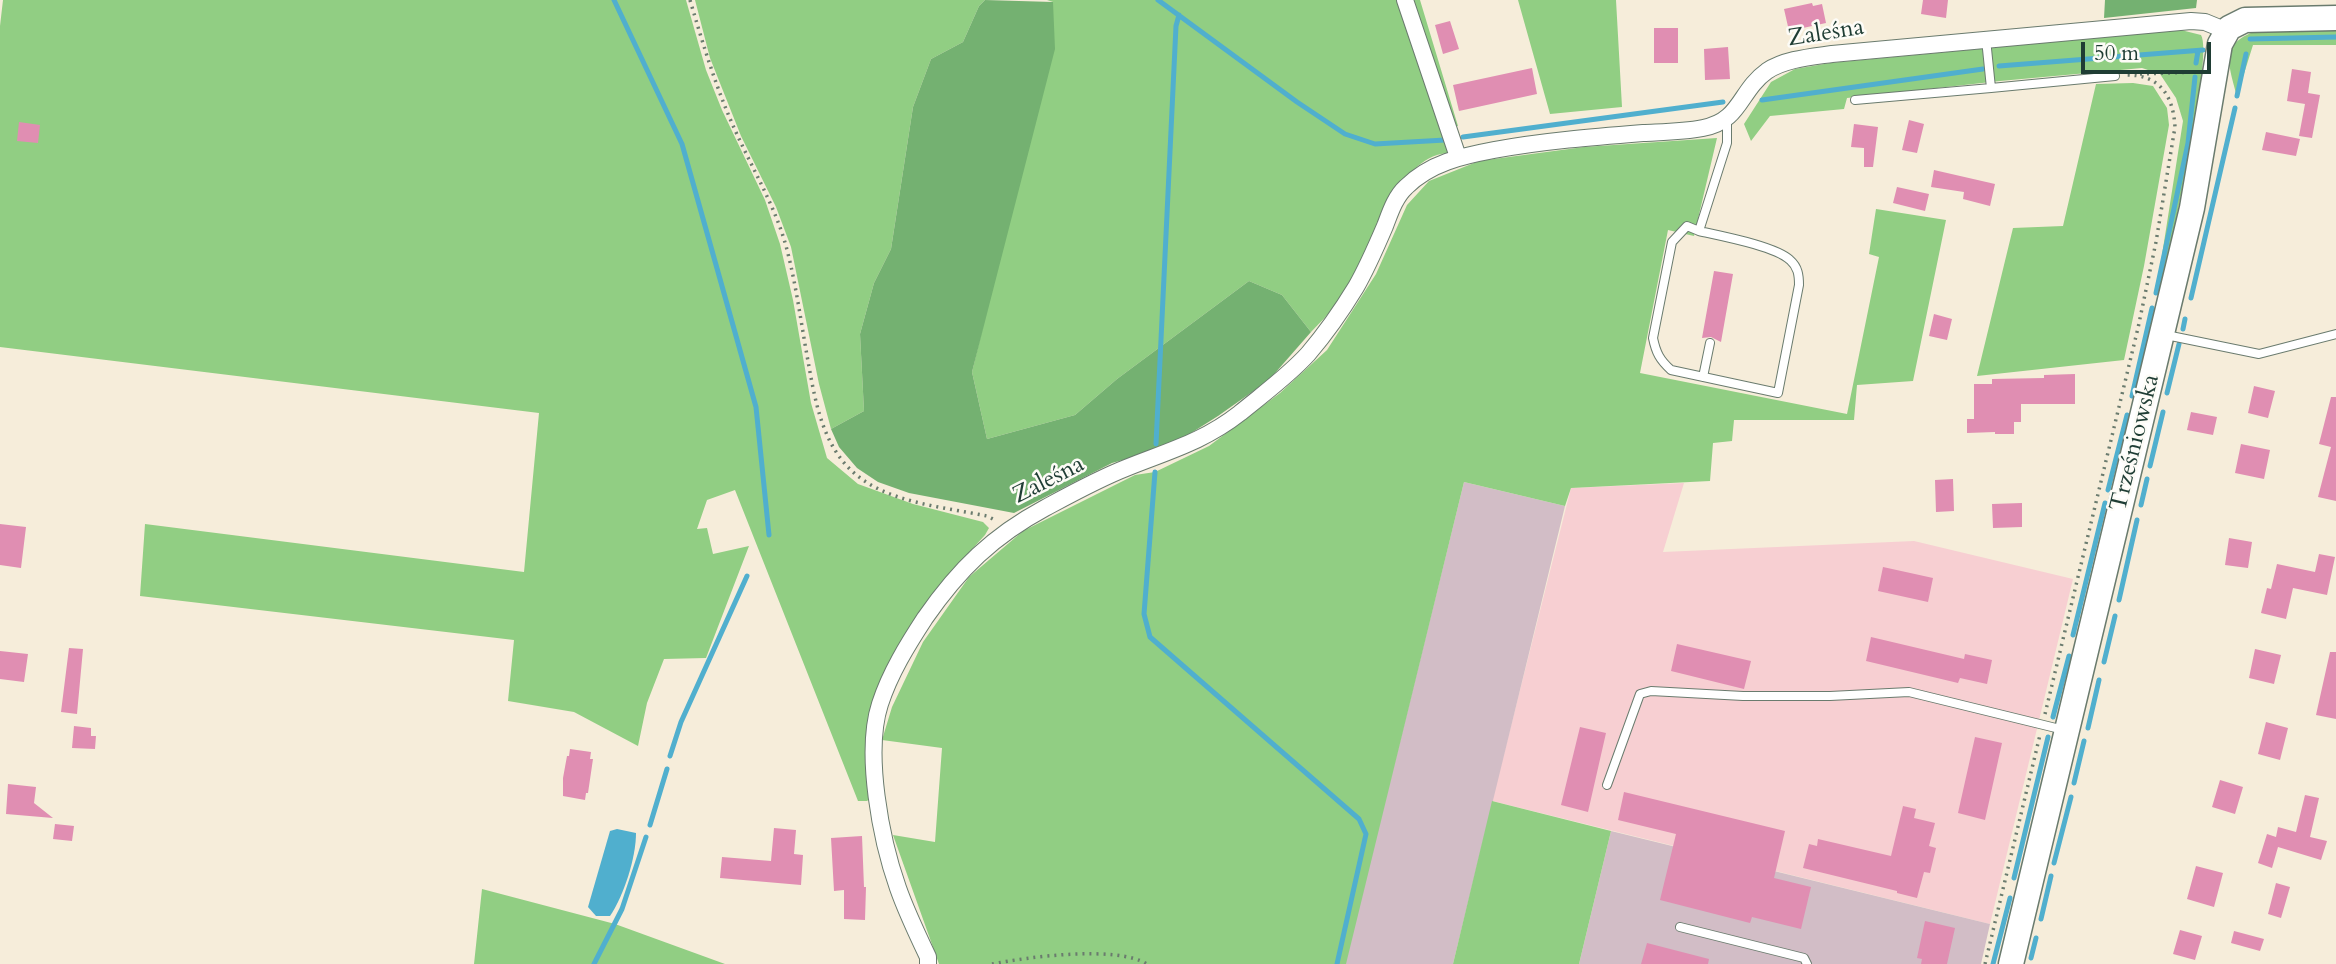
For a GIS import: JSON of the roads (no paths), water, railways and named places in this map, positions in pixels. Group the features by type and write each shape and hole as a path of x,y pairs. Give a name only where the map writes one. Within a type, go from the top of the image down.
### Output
{"main road":[{"path":"2227,31 2235,24 2249,19 2336,18"},
{"name":"Trześniowska","path":"2011,964 2163,334 2199,176 2220,44 2227,31"}],"street":[{"path":"1405,0 1458,157"},
{"name":"Zaleśna","path":"928,964 928,957 898,886 886,842 877,797 874,731 880,704 915,632 957,575 1009,527 1124,469 1178,450 1208,434 1279,381 1307,355 1356,287 1392,206 1404,188 1423,173 1458,157 1562,140 1703,128 1727,121 1756,81 1770,69 1790,61 1986,38 2191,21 2205,22 2227,31"}],"lane":[{"path":"1986,38 1991,88"},
{"path":"1855,100 2115,76"},
{"path":"1699,231 1727,144 1727,121"},
{"path":"1687,226 1699,231 1779,252 1791,260 1799,273 1799,285 1777,393 1671,370 1656,352 1653,338 1672,242 1687,226"},
{"path":"2163,334 2259,354 2336,334"},
{"path":"1703,377 1710,343"},
{"path":"1607,785 1640,694 1651,691 1743,696 1909,692 2067,731"},
{"path":"1680,928 1804,958 1807,964"}],"water":[{"path":"617,829 636,833 631,865 620,898 610,916 596,916 588,907 610,831"}],"waterway":[{"path":"614,0 682,144 756,407 769,535"},
{"path":"1158,0 1345,134 1375,144 1445,140"},
{"path":"1156,444 1176,26 1179,15"},
{"path":"2250,39 2336,37"},
{"path":"1999,66 2203,50"},
{"path":"2196,63 2198,51"},
{"path":"2237,96 2246,54"},
{"path":"1762,100 1983,69"},
{"path":"2156,293 2188,143 2195,77"},
{"path":"1463,137 1723,102"},
{"path":"2191,298 2235,108"},
{"path":"2132,396 2152,308"},
{"path":"2183,329 2185,319"},
{"path":"2167,393 2179,344"},
{"path":"2150,466 2163,412"},
{"path":"2108,490 2127,415"},
{"path":"1155,472 1144,614 1150,637 1359,819 1366,834 1337,964"},
{"path":"2141,505 2147,479"},
{"path":"2073,635 2105,503"},
{"path":"2119,600 2137,520"},
{"path":"670,756 681,722 747,576"},
{"path":"2104,662 2115,616"},
{"path":"2053,717 2069,656"},
{"path":"2088,728 2099,680"},
{"path":"2014,878 2048,737"},
{"path":"2074,783 2084,741"},
{"path":"650,825 667,769"},
{"path":"2054,863 2071,797"},
{"path":"594,964 622,909 646,837"},
{"path":"2041,919 2051,876"},
{"path":"1993,964 2010,898"},
{"path":"2031,958 2036,938"}]}
